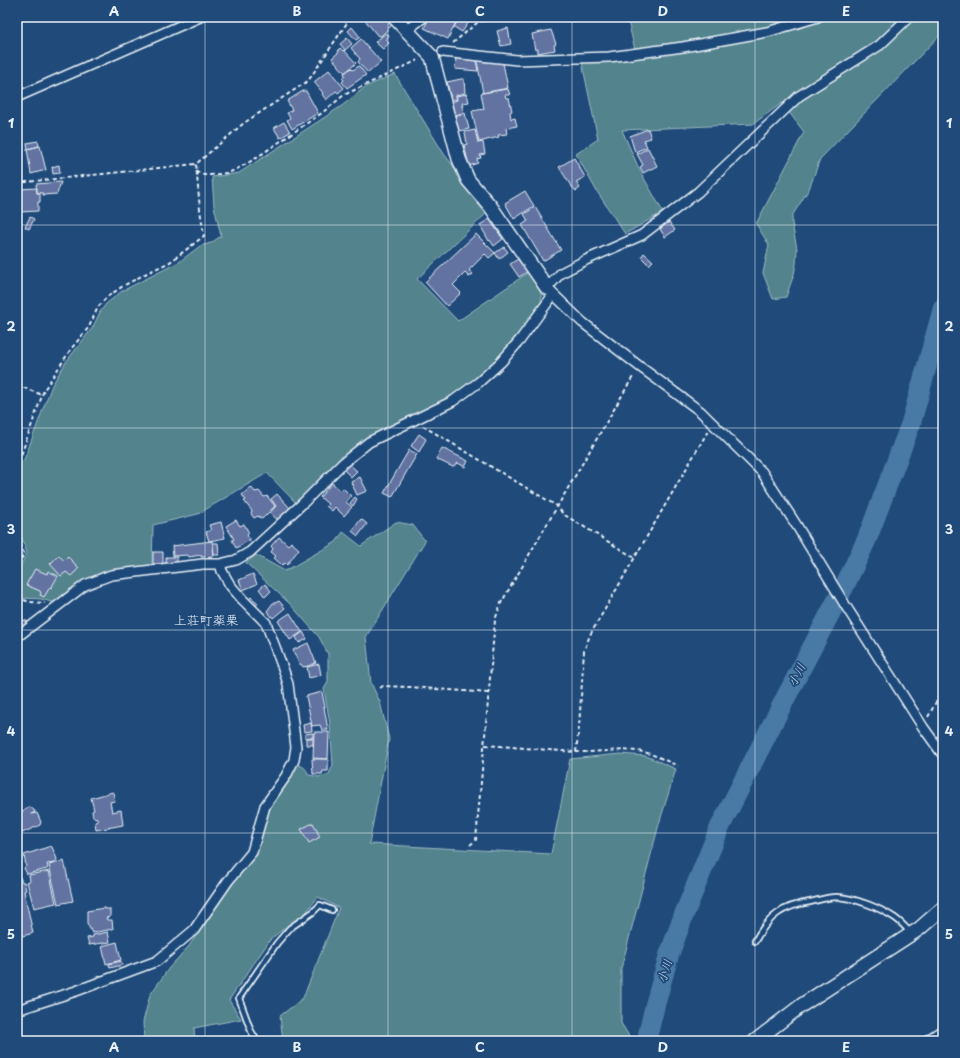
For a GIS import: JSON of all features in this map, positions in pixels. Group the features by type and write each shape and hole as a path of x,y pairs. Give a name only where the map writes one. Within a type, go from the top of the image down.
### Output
{"street":[{"path":"17,97 200,17"},
{"path":"394,17 432,57 459,159 468,180 491,207 550,291 582,322 700,411 762,472 923,727 943,755"},
{"path":"408,30 424,17"},
{"path":"443,52 516,60 609,57 683,47 767,32 818,17"},
{"path":"17,638 85,585 111,576 203,564 220,564 236,560 250,552 303,503 343,463 369,442 453,401 479,382 501,362 520,340 561,273 642,235 698,192 799,96 880,45 909,17"},
{"path":"17,1010 76,991 157,961 194,930 228,881 252,852 265,806 286,776 294,760 296,747 288,684 266,622 230,585 222,571 220,564"},
{"path":"755,1041 802,1005 919,930 943,908"},
{"path":"926,1041 943,1030"}],"lane":[{"path":"755,941 768,921 779,912 805,902 837,897 862,902 896,918 912,934"},
{"path":"257,1041 251,1031 239,998 290,928 313,912 320,904 332,910"}],"path":[{"path":"17,183 196,164 244,123 308,81 351,17"},
{"path":"443,52 478,22 500,17"},
{"path":"196,171 210,176 228,173 237,169 303,126 344,95 430,54"},
{"path":"17,458 20,458 44,390 58,368 89,327 98,307 107,298 135,279 170,262 204,236 196,164"},
{"path":"470,845 476,840 495,620 497,614 501,603 639,366"},
{"path":"17,385 42,396"},
{"path":"413,421 557,506 563,514 635,558"},
{"path":"576,752 584,651 590,635 713,424"},
{"path":"17,537 24,554 17,567"},
{"path":"17,598 56,607"},
{"path":"380,688 383,686 410,687 489,693"},
{"path":"923,727 943,689"},
{"path":"485,745 576,752 617,750 636,751 648,754 678,766"}],"green space":[{"path":"627,17 943,17 943,32 820,159 809,189 792,216 797,249 796,264 786,297 773,299 763,273 769,245 756,224 804,132 782,103 753,124 622,130 640,171 663,212 625,234 596,190 576,154 598,139 581,58 636,54"},
{"path":"395,74 444,154 454,167 462,183 488,212 417,279 458,321 529,272 541,293 542,304 528,324 488,369 458,393 394,425 297,504 267,473 198,514 153,525 152,567 102,572 88,579 55,603 41,599 23,598 17,585 17,575 27,553 17,525 17,462 24,460 52,385 66,362 93,327 100,312 106,304 122,291 179,262 200,246 211,243 221,236 214,206 212,177 239,173 343,105 365,87"},
{"path":"396,522 413,525 425,541 366,637 371,683 380,702 389,739 369,844 551,854 570,759 620,754 646,756 676,769 659,824 621,969 621,1023 632,1041 283,1041 280,1016 303,998 339,908 318,897 304,915 270,940 229,1000 241,1019 194,1028 195,1041 144,1041 143,1022 150,995 169,968 189,946 256,851 266,811 296,766 299,765 304,767 309,775 319,777 329,774 333,765 330,724 324,689 328,682 328,654 319,637 290,604 246,563 256,555 285,571 336,542 343,532 361,546"}],"building":[{"path":"369,17 387,17 393,24 381,36 377,35 365,20"},
{"path":"404,17 416,17 410,23"},
{"path":"430,17 443,17 456,22 448,39 424,28"},
{"path":"460,17 469,22 462,32 454,27"},
{"path":"352,27 360,37 356,40 348,31"},
{"path":"508,28 511,44 501,46 497,31"},
{"path":"551,30 556,44 554,45 555,50 538,53 538,49 535,50 532,34"},
{"path":"386,33 389,35 386,40 389,43 383,49 375,42"},
{"path":"347,38 352,44 345,50 340,44"},
{"path":"361,39 381,62 368,73 358,62 360,59 351,48"},
{"path":"340,48 343,51 344,50 356,63 345,73 332,58 339,52 338,50"},
{"path":"456,58 476,60 478,71 455,69"},
{"path":"477,61 503,63 508,88 483,93"},
{"path":"359,66 366,75 347,88 342,82 344,80 342,78 345,76 344,73 351,68 353,70"},
{"path":"329,70 344,88 338,93 336,91 326,100 322,94 323,93 314,82"},
{"path":"464,79 465,93 456,95 457,99 451,100 447,82"},
{"path":"508,89 510,95 505,95 506,98 509,98 512,111 510,112 511,119 515,118 517,126 506,128 507,134 498,135 499,137 479,142 472,111 484,109 481,93"},
{"path":"303,91 306,91 318,113 292,129 287,120 290,118 287,113 292,110 287,101"},
{"path":"467,94 469,102 462,103 464,113 454,115 452,102 457,100 456,96"},
{"path":"465,113 469,129 459,131 455,116"},
{"path":"284,122 290,132 280,138 274,128"},
{"path":"648,129 651,138 644,140 647,147 635,152 630,136"},
{"path":"475,130 478,143 483,142 485,154 480,155 481,158 477,159 478,163 469,166 464,145 467,144 465,132"},
{"path":"38,141 39,146 28,149 27,143"},
{"path":"40,146 46,170 31,174 27,149"},
{"path":"648,148 657,166 643,173 640,167 643,165 637,154"},
{"path":"574,158 585,177 576,182 580,188 576,191 559,167"},
{"path":"59,165 60,173 53,174 52,167"},
{"path":"61,182 57,194 43,195 43,193 37,193 36,184"},
{"path":"37,188 37,193 40,193 38,211 17,211 19,189"},
{"path":"525,191 534,206 514,219 505,203"},
{"path":"535,207 561,250 543,261 522,225 528,221 524,214"},
{"path":"30,217 34,219 29,229 25,227"},
{"path":"489,219 503,239 494,246 490,240 489,241 480,225"},
{"path":"669,222 675,230 665,237 660,229"},
{"path":"476,234 495,253 489,258 485,254 469,270 473,274 469,277 465,273 453,285 461,293 447,306 425,282"},
{"path":"504,247 508,252 499,259 495,253"},
{"path":"644,253 653,261 649,265 641,257"},
{"path":"518,259 527,272 519,277 510,264"},
{"path":"419,434 426,439 419,452 411,446"},
{"path":"442,448 468,461 465,467 458,463 453,467 436,459"},
{"path":"409,450 417,454 392,497 384,493"},
{"path":"349,464 357,471 351,477 344,470"},
{"path":"360,477 367,491 357,495 351,482"},
{"path":"332,483 341,491 343,488 351,496 346,502 352,507 344,516 335,507 332,511 326,506 328,504 320,497"},
{"path":"251,487 255,492 259,491 264,497 267,496 275,506 262,519 258,516 254,518 251,514 252,511 244,501 246,500 242,495"},
{"path":"277,494 290,508 278,520 270,513 276,506 271,499"},
{"path":"355,497 357,499 353,506 350,503"},
{"path":"361,519 367,524 358,536 352,531"},
{"path":"236,520 240,526 244,524 249,533 247,535 250,540 236,548 232,540 234,539 226,526"},
{"path":"221,522 225,538 209,541 206,532 211,530 209,525"},
{"path":"279,537 288,545 291,542 299,549 287,565 285,563 282,565 274,558 276,556 271,552 273,549 271,546"},
{"path":"212,541 214,556 173,556 172,546"},
{"path":"213,543 218,543 219,555 214,555"},
{"path":"153,552 163,552 163,564 153,564"},
{"path":"59,555 64,561 68,557 79,568 71,576 66,572 61,576 50,564"},
{"path":"166,557 177,557 177,563 166,564"},
{"path":"35,569 47,574 48,571 58,576 44,597 40,595 40,591 26,585"},
{"path":"253,574 257,584 243,590 239,580"},
{"path":"265,584 271,591 265,597 259,589"},
{"path":"251,597 258,603 255,607 248,600"},
{"path":"279,601 285,608 273,618 267,611 273,603"},
{"path":"290,613 302,632 290,640 278,621"},
{"path":"21,619 31,623 22,630 17,623"},
{"path":"303,632 307,639 299,643 296,637"},
{"path":"308,643 316,663 303,667 299,664 293,650"},
{"path":"319,664 321,675 309,678 307,667"},
{"path":"322,692 328,730 322,730 320,725 312,726 306,696"},
{"path":"311,723 312,731 304,732 303,725"},
{"path":"314,732 329,732 328,759 313,758"},
{"path":"313,733 313,737 305,738 305,734"},
{"path":"306,738 313,738 313,745 306,745"},
{"path":"312,759 328,759 328,771 323,771 322,774 313,774"},
{"path":"113,792 115,801 110,802 112,812 121,810 123,825 96,830 95,822 98,821 97,818 93,817 92,811 94,810 91,798"},
{"path":"30,807 35,811 31,814 37,813 41,822 40,825 20,834 17,833 17,814"},
{"path":"313,823 320,837 309,843 301,829"},
{"path":"51,846 57,859 55,863 47,864 47,869 27,874 24,868 26,866 24,855"},
{"path":"64,861 73,901 58,904 49,865"},
{"path":"49,871 56,903 34,908 27,882 30,881 29,875"},
{"path":"20,877 22,882 24,882 26,890 24,891 33,933 23,936 21,935 17,917 17,878"},
{"path":"104,908 110,909 110,917 106,918 107,920 112,920 113,929 92,933 87,923 87,911"},
{"path":"108,932 110,942 89,945 87,938 93,937 93,935"},
{"path":"117,942 121,960 106,964 102,946"},
{"path":"121,961 122,965 110,968 109,964"}],"waterway":[{"name":"小川","path":"648,1041 648,1034 655,1005 669,955 720,827 844,587 867,539 911,423 943,308"}],"district":[{"name":"上荘町薬栗","path":"206,620"}]}
